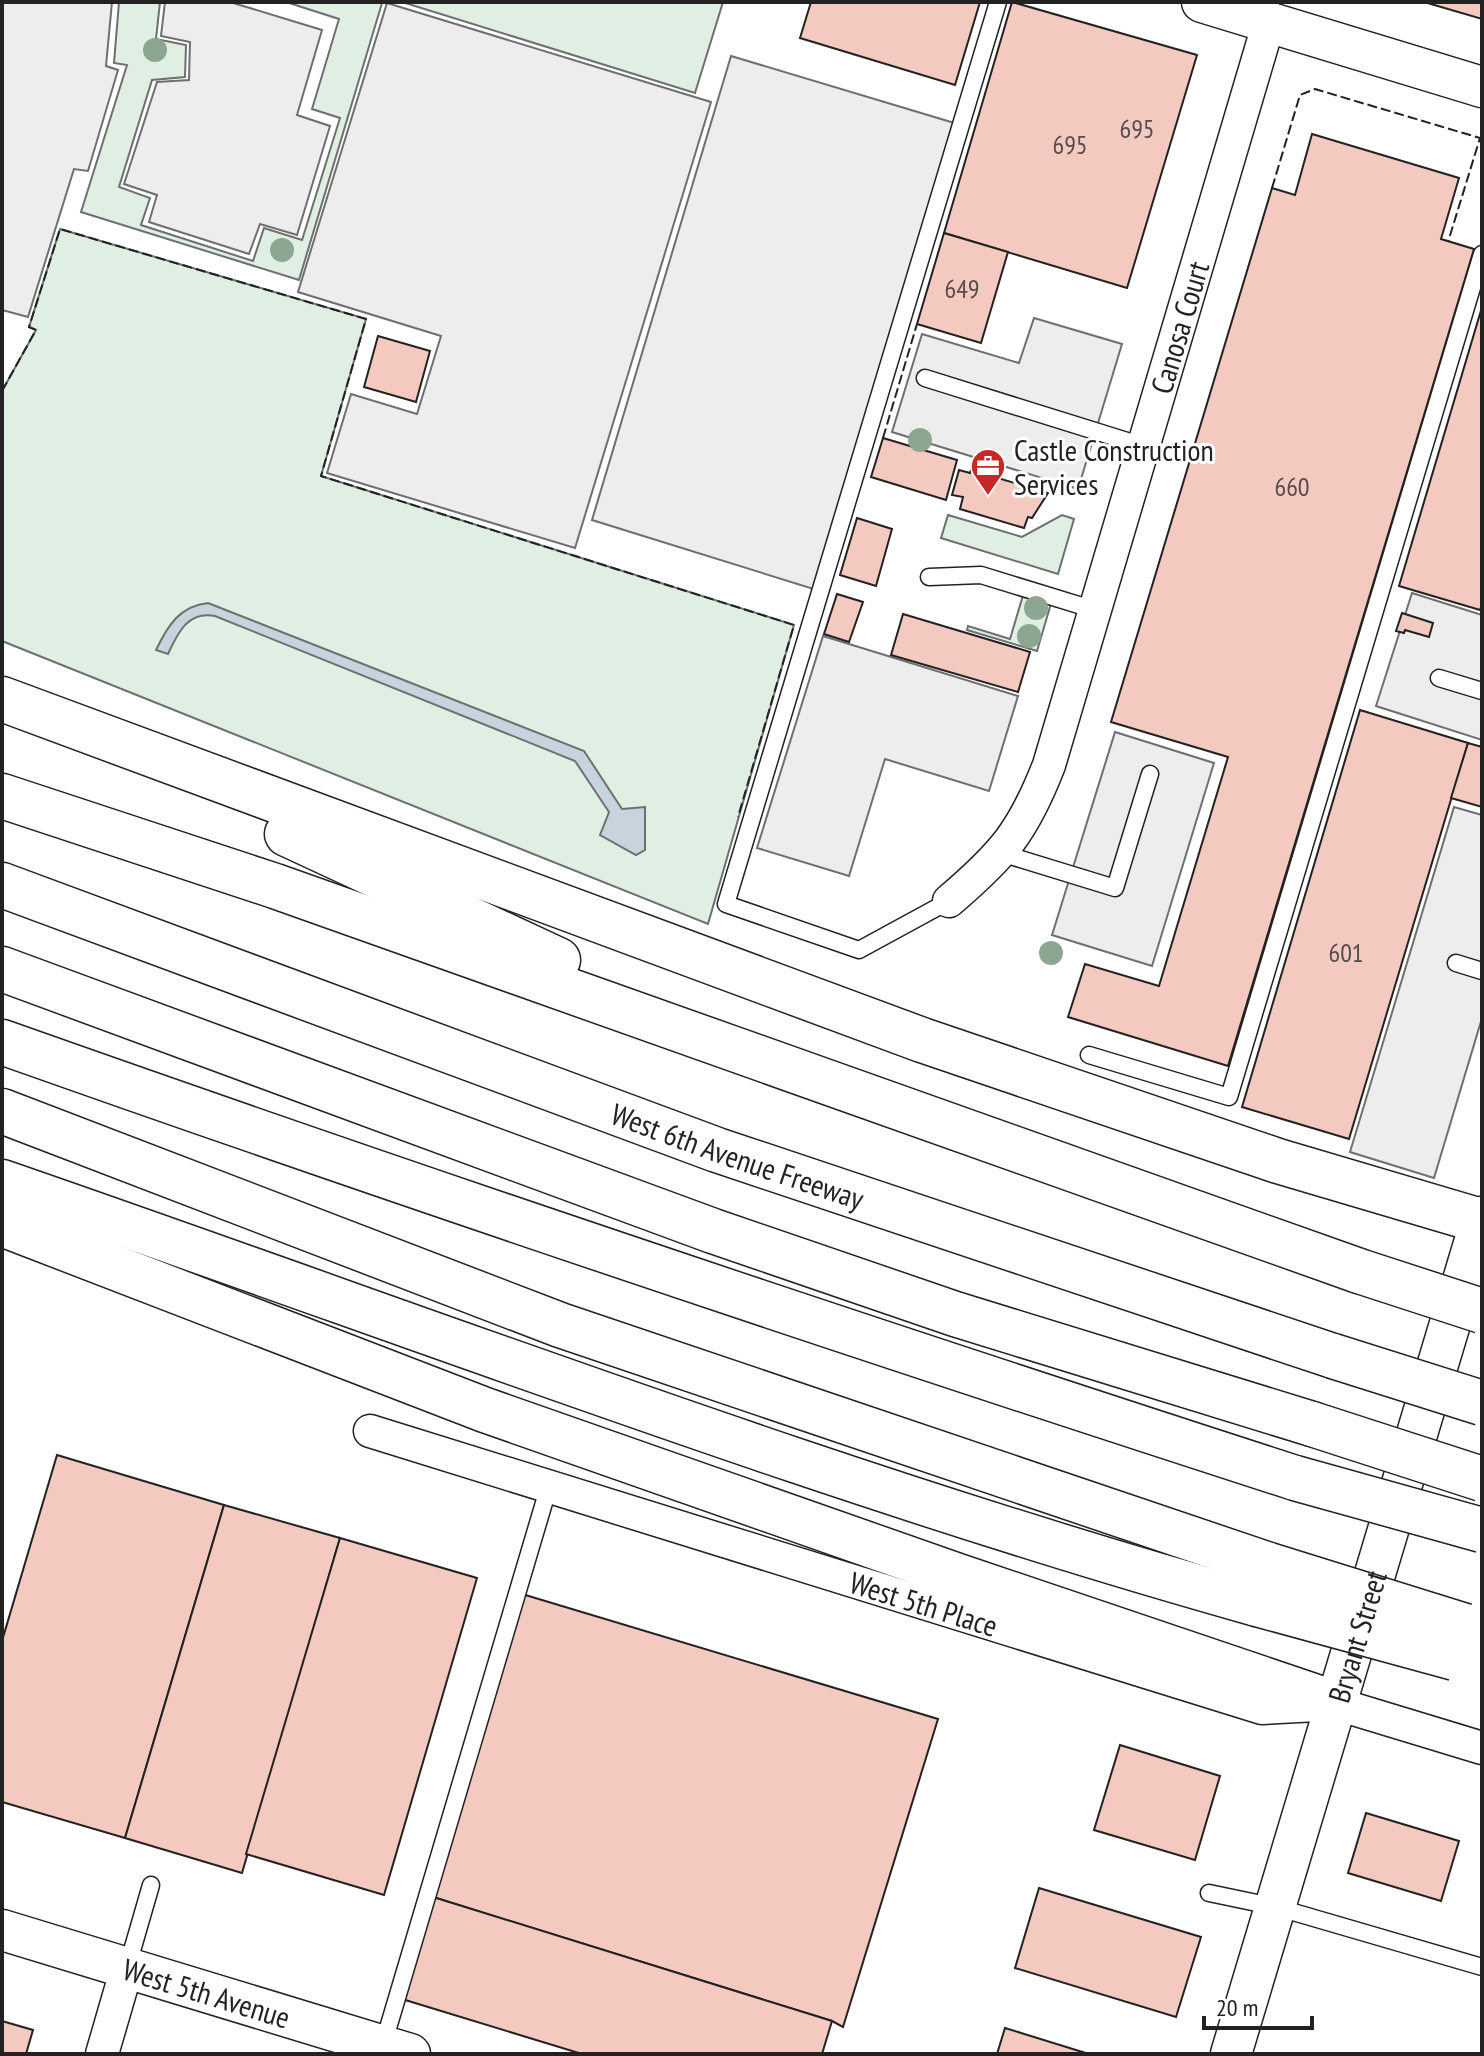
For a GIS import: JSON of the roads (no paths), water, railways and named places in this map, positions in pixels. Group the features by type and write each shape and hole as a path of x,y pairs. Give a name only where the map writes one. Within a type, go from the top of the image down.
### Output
{"highway":[{"path":"2,700 807,1076"},
{"path":"2,700 922,1040 1278,1161 1482,1220"},
{"path":"2,796 275,886 1359,1271 1482,1311"},
{"name":"West 6th Avenue Freeway","path":"2,885 717,1150 1482,1403"},
{"path":"2,969 713,1231 955,1314 1482,1479"},
{"path":"2,1042 478,1209 895,1349 1295,1478 1482,1530"},
{"path":"2,1111 560,1325 1263,1584"},
{"path":"2,1182 677,1421 935,1507 1263,1584 1471,1645"},
{"path":"2,1224 485,1410 974,1582 1337,1704"}],"street":[{"path":"1202,2 1272,12 1482,87"},
{"name":"Canosa Court","path":"949,901 1001,853 1025,821 1039,791 1272,12"},
{"name":"Bryant Street","path":"1231,2054 1482,1220"},
{"name":"West 5th Place","path":"370,1431 1262,1708 1337,1704 1482,1748"},
{"name":"West 5th Avenue","path":"2,1930 396,2050"},
{"path":"102,2054 127,1968"}],"lane":[{"path":"949,901 859,950 726,904 998,2"},
{"path":"1089,1055 1229,1097 1482,254"},
{"path":"925,378 1143,446"},
{"path":"929,577 981,575 1095,610"},
{"path":"1439,678 1482,691"},
{"path":"1001,853 1115,888 1150,774"},
{"path":"1456,963 1482,971"},
{"path":"396,2050 549,1486"},
{"path":"127,1968 151,1885"},
{"path":"1209,1893 1276,1907 1482,1967"}],"place":[{"name":"Castle Construction Services","path":"988,497"}]}
